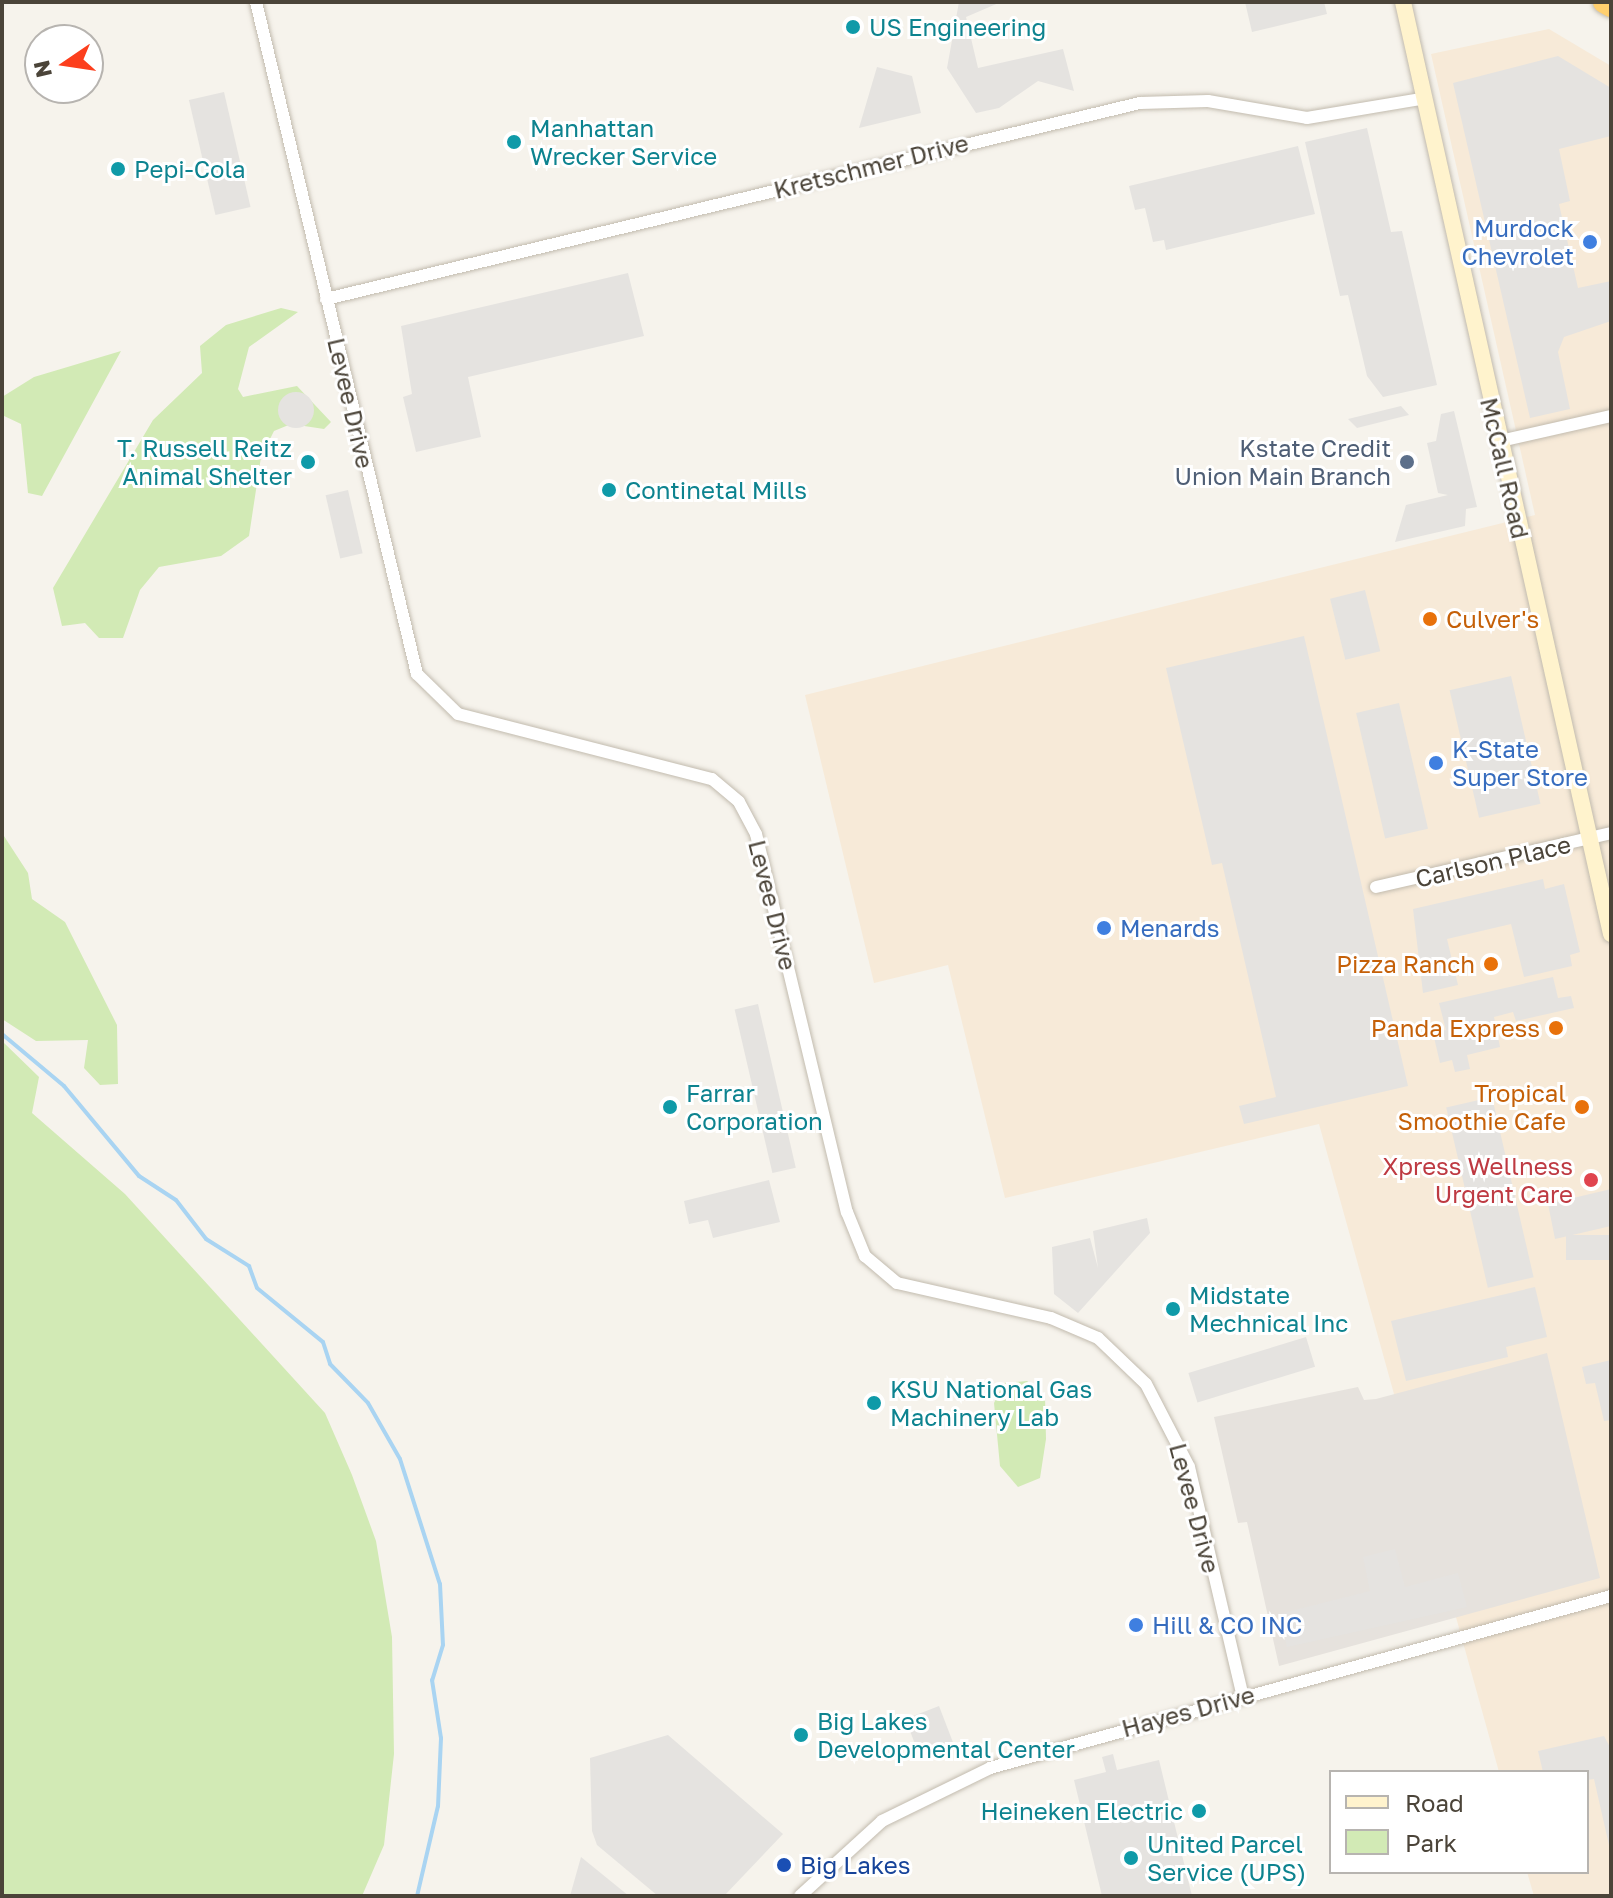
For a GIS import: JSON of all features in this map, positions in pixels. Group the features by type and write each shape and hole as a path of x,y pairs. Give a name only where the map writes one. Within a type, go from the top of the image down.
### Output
{"highway":[{"path":"1604,2 1611,6"}],"main road":[{"name":"McCall Road","path":"1403,2 1421,99 1611,934"}],"street":[{"name":"Levee Drive","path":"256,2 407,637 429,693 473,719 712,779 739,802 756,834 852,1233 865,1256 897,1283 1051,1318 1098,1338 1146,1384 1189,1467 1243,1698"},
{"name":"Kretschmer Drive","path":"326,299 1140,103 1208,101 1307,118 1421,99"},
{"path":"1500,441 1611,416"},
{"name":"Carlson Place","path":"1376,887 1611,833"},
{"name":"Hayes Drive","path":"800,1896 882,1821 950,1784 1032,1754 1611,1596"}],"shaded area":[{"path":"959,2 1001,2 966,17 978,68 1063,49 1074,91 1038,81 999,108 976,113 947,68"},
{"path":"1245,2 1324,2 1327,14 1252,32"},
{"path":"1549,29 1611,66 1611,1896 1534,1896 1528,1874 1589,1874 1589,1770 1498,1770 1319,1124 1005,1198 948,965 874,983 805,695 1535,515 1431,54"},
{"path":"1558,56 1611,88 1611,136 1559,149 1570,201 1559,204 1578,288 1611,281 1611,321 1564,337 1558,352 1570,409 1530,418 1453,83"},
{"path":"877,67 912,76 921,113 859,128"},
{"path":"224,92 251,207 215,215 189,100"},
{"path":"1367,128 1391,232 1402,231 1437,385 1383,397 1367,376 1348,295 1340,296 1305,142"},
{"path":"1298,146 1315,214 1166,250 1164,240 1153,242 1145,208 1135,210 1129,186"},
{"path":"628,273 644,336 468,377 481,437 416,452 403,397 412,394 401,326"},
{"path":"296,392 309,397 314,410 309,423 296,428 283,423 278,410 283,397"},
{"path":"1401,406 1409,415 1357,428 1348,419"},
{"path":"1454,411 1477,507 1466,509 1465,526 1395,542 1406,505 1448,495 1438,493 1427,443 1436,441 1441,414"},
{"path":"348,490 363,553 340,559 326,495"},
{"path":"1365,590 1380,651 1345,660 1330,599"},
{"path":"1304,636 1408,1086 1244,1124 1239,1106 1276,1097 1222,863 1212,865 1166,668"},
{"path":"1511,676 1540,804 1479,818 1450,690"},
{"path":"1399,703 1428,829 1385,839 1356,713"},
{"path":"1543,879 1545,889 1564,884 1580,952 1570,955 1572,966 1524,977 1511,924 1447,939 1458,985 1423,993 1413,909"},
{"path":"1553,977 1558,998 1571,996 1574,1008 1516,1021 1513,1012 1494,1017 1500,1047 1467,1055 1470,1069 1455,1072 1452,1060 1440,1063 1433,1033 1446,1030 1439,1003"},
{"path":"758,1004 796,1168 772,1173 735,1009"},
{"path":"1492,1097 1534,1277 1488,1288 1446,1108"},
{"path":"769,1180 780,1222 713,1238 708,1220 689,1224 684,1201"},
{"path":"1611,1189 1611,1226 1555,1239 1548,1204"},
{"path":"1147,1218 1150,1233 1078,1313 1054,1294 1052,1247 1090,1238 1098,1268 1093,1231"},
{"path":"1566,1235 1611,1235 1611,1260 1566,1260"},
{"path":"1535,1287 1547,1337 1506,1347 1508,1357 1406,1381 1391,1321"},
{"path":"1306,1337 1315,1367 1197,1403 1188,1373"},
{"path":"1547,1353 1600,1578 1279,1666 1247,1522 1238,1523 1214,1417 1358,1387 1364,1400 1376,1399"},
{"path":"1611,1360 1611,1420 1604,1421 1595,1383 1586,1384 1582,1367"},
{"path":"1395,1549 1405,1587 1458,1573 1467,1607 1287,1647 1279,1614 1370,1591 1363,1557"},
{"path":"939,1706 955,1747 921,1760 905,1719"},
{"path":"668,1735 783,1834 724,1896 658,1896 597,1845 592,1831 590,1758"},
{"path":"1604,1736 1611,1749 1611,1854 1594,1779 1589,1780 1589,1770 1543,1770 1538,1751"},
{"path":"1113,1754 1117,1770 1159,1760 1192,1896 1102,1896 1074,1780 1106,1772 1102,1757"},
{"path":"581,1857 629,1896 570,1896"}],"green space":[{"path":"281,308 298,312 249,347 238,389 243,397 297,386 331,422 324,429 291,424 274,431 261,457 249,536 221,556 159,567 140,590 123,638 99,638 85,623 62,626 53,588 153,420 202,373 200,346 226,325"},
{"path":"121,351 42,496 28,493 21,424 2,415 2,397 34,377"},
{"path":"2,833 28,873 32,899 65,922 117,1025 118,1084 100,1085 84,1068 88,1040 36,1041 2,1019"},
{"path":"2,1041 39,1077 32,1113 125,1194 325,1413 352,1475 376,1541 392,1637 394,1754 384,1845 362,1896 2,1896"},
{"path":"1027,1381 1045,1396 1046,1439 1040,1478 1018,1487 1000,1466 994,1403 1004,1383"}],"waterway":[{"path":"2,1034 64,1086 139,1176 176,1200 206,1239 249,1266 257,1288 323,1342 330,1364 368,1403 400,1459 440,1584 443,1645 432,1680 441,1738 438,1806 417,1896"}],"place":[{"name":"US Engineering","path":"853,27"},
{"name":"Manhattan Wrecker Service","path":"514,142"},
{"name":"Pepi-Cola","path":"118,169"},
{"name":"Murdock Chevrolet","path":"1590,242"},
{"name":"T. Russell Reitz Animal Shelter","path":"308,462"},
{"name":"Kstate Credit Union Main Branch","path":"1407,462"},
{"name":"Continetal Mills","path":"609,490"},
{"name":"Culver's","path":"1430,619"},
{"name":"K-State Super Store","path":"1436,763"},
{"name":"Menards","path":"1104,928"},
{"name":"Pizza Ranch","path":"1491,964"},
{"name":"Panda Express","path":"1556,1028"},
{"name":"Farrar Corporation","path":"670,1107"},
{"name":"Tropical Smoothie Cafe","path":"1582,1107"},
{"name":"Xpress Wellness Urgent Care","path":"1591,1180"},
{"name":"Midstate Mechnical Inc","path":"1173,1309"},
{"name":"KSU National Gas Machinery Lab","path":"874,1403"},
{"name":"Hill & CO INC","path":"1136,1625"},
{"name":"Big Lakes Developmental Center","path":"801,1735"},
{"name":"Heineken Electric","path":"1199,1811"},
{"name":"United Parcel Service (UPS)","path":"1131,1858"},
{"name":"Big Lakes","path":"784,1865"}]}
